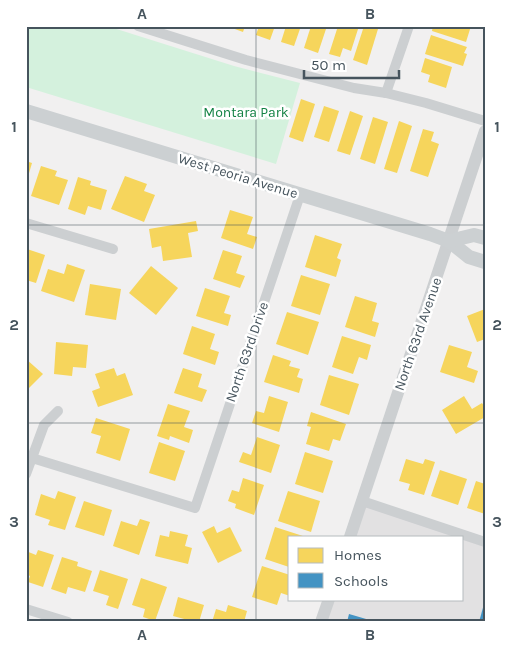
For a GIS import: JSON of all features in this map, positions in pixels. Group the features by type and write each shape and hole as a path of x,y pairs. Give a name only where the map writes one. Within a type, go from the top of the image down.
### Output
{"main road":[{"name":"West Peoria Avenue","path":"26,111 449,240 468,257 485,262"},
{"name":"West Peoria Avenue","path":"449,240 474,235 485,238"}],"street":[{"path":"138,26 246,60 354,88 386,93 426,103 485,121"},
{"path":"386,93 409,26"},
{"name":"North 63rd Avenue","path":"350,536 485,131"},
{"name":"North 63rd Drive","path":"32,458 195,508 300,195"},
{"path":"26,223 113,249"},
{"path":"26,474 44,425 58,411"},
{"path":"362,501 485,542"},
{"path":"321,622 329,600"},
{"path":"26,609 68,622"}],"shaded area":[{"path":"362,501 485,542 485,622 321,622 329,600 464,600 464,536 350,536"}],"green space":[{"name":"Montara Park","path":"26,26 107,26 234,66 300,83 276,164 26,87"}],"building: Homes":[{"path":"233,26 245,26 243,32 232,28"},
{"path":"259,26 275,26 270,40 256,35"},
{"path":"286,26 301,26 294,46 281,42"},
{"path":"311,26 327,26 318,53 304,48"},
{"path":"338,26 359,26 351,51 343,48 340,57 329,54"},
{"path":"364,26 378,29 367,65 353,60"},
{"path":"433,26 471,26 466,42 432,31"},
{"path":"431,35 467,47 464,53 467,54 463,66 425,54"},
{"path":"425,58 452,67 446,88 428,82 430,75 421,72"},
{"path":"301,99 315,104 303,142 289,137"},
{"path":"324,106 339,111 329,142 314,137"},
{"path":"350,111 363,116 350,155 337,151"},
{"path":"373,117 388,122 375,164 360,159"},
{"path":"399,121 412,126 397,173 384,169"},
{"path":"423,129 434,132 431,141 439,144 428,177 410,171"},
{"path":"26,161 32,163 27,180 26,180"},
{"path":"41,166 57,171 55,176 68,180 59,205 31,196"},
{"path":"125,176 147,184 144,191 155,195 144,222 111,209"},
{"path":"78,177 91,181 90,185 107,190 101,210 88,206 85,215 68,209"},
{"path":"230,210 253,217 247,234 257,237 253,249 221,238"},
{"path":"196,221 198,231 188,233 192,257 163,261 161,246 152,248 149,229"},
{"path":"315,235 342,244 337,258 341,260 336,277 305,267"},
{"path":"27,249 45,255 36,283 26,280"},
{"path":"223,250 242,256 236,273 245,276 240,288 213,279"},
{"path":"67,264 85,270 74,302 41,291 48,269 64,274"},
{"path":"151,266 178,288 156,315 129,293"},
{"path":"301,275 330,284 320,315 291,306"},
{"path":"90,284 121,289 116,320 85,315"},
{"path":"205,288 230,296 224,313 231,315 228,326 196,316"},
{"path":"355,296 377,303 372,321 379,323 375,337 345,327"},
{"path":"485,309 485,339 477,342 467,316"},
{"path":"287,312 319,322 308,355 276,344"},
{"path":"192,326 215,334 210,349 219,352 215,365 183,354"},
{"path":"342,336 371,345 367,360 359,357 353,374 332,367"},
{"path":"56,342 88,345 86,368 73,367 72,376 54,374"},
{"path":"449,345 472,352 467,367 478,371 474,383 440,372"},
{"path":"273,355 291,361 289,366 300,369 297,377 303,379 299,393 264,382"},
{"path":"26,359 43,374 26,391"},
{"path":"114,368 117,376 125,373 133,395 98,407 92,391 100,388 95,374"},
{"path":"183,368 202,374 198,387 207,390 202,402 174,393"},
{"path":"329,375 359,384 349,415 320,405"},
{"path":"269,396 288,402 279,432 252,423 256,411 264,413"},
{"path":"464,396 472,409 482,403 485,408 485,417 456,434 442,410"},
{"path":"168,404 190,411 184,427 193,430 189,443 170,436 169,440 157,436"},
{"path":"311,412 346,424 340,441 333,439 329,451 306,444 311,427 307,426"},
{"path":"96,418 130,429 120,461 96,453 101,436 91,433"},
{"path":"257,437 280,445 271,473 239,462 243,452 251,455"},
{"path":"159,442 185,451 175,481 149,473"},
{"path":"305,452 333,461 323,493 295,484"},
{"path":"406,459 423,464 425,459 435,462 424,495 408,490 410,484 399,481"},
{"path":"440,470 467,479 458,505 431,496"},
{"path":"243,478 264,485 254,515 235,508 236,504 228,501 232,490 239,492"},
{"path":"476,481 485,484 485,514 467,508"},
{"path":"58,491 76,497 65,530 48,525 50,520 35,515 41,494 55,499"},
{"path":"288,491 320,501 311,532 278,521"},
{"path":"84,501 112,510 104,536 75,527"},
{"path":"140,519 150,522 139,555 113,546 121,521 137,526"},
{"path":"214,526 217,533 230,527 242,551 218,563 202,532"},
{"path":"275,527 303,536 288,536 288,567 265,559"},
{"path":"170,531 188,535 185,546 192,548 188,564 155,556 160,535 169,537"},
{"path":"38,550 54,555 43,587 28,582 30,576 26,574 26,551 36,555"},
{"path":"62,557 78,562 77,566 92,571 85,592 68,587 66,594 51,589"},
{"path":"262,566 288,574 288,595 281,593 277,605 252,597"},
{"path":"100,570 128,579 118,609 106,605 109,596 93,591"},
{"path":"141,578 167,587 155,621 143,617 145,609 132,605"},
{"path":"178,597 204,605 199,622 187,622 188,620 173,616"},
{"path":"228,605 247,611 244,622 212,622 216,609 226,612"}],"building: Schools":[{"path":"484,604 485,622 479,622"},
{"path":"349,614 373,621 373,622 347,622"}]}
